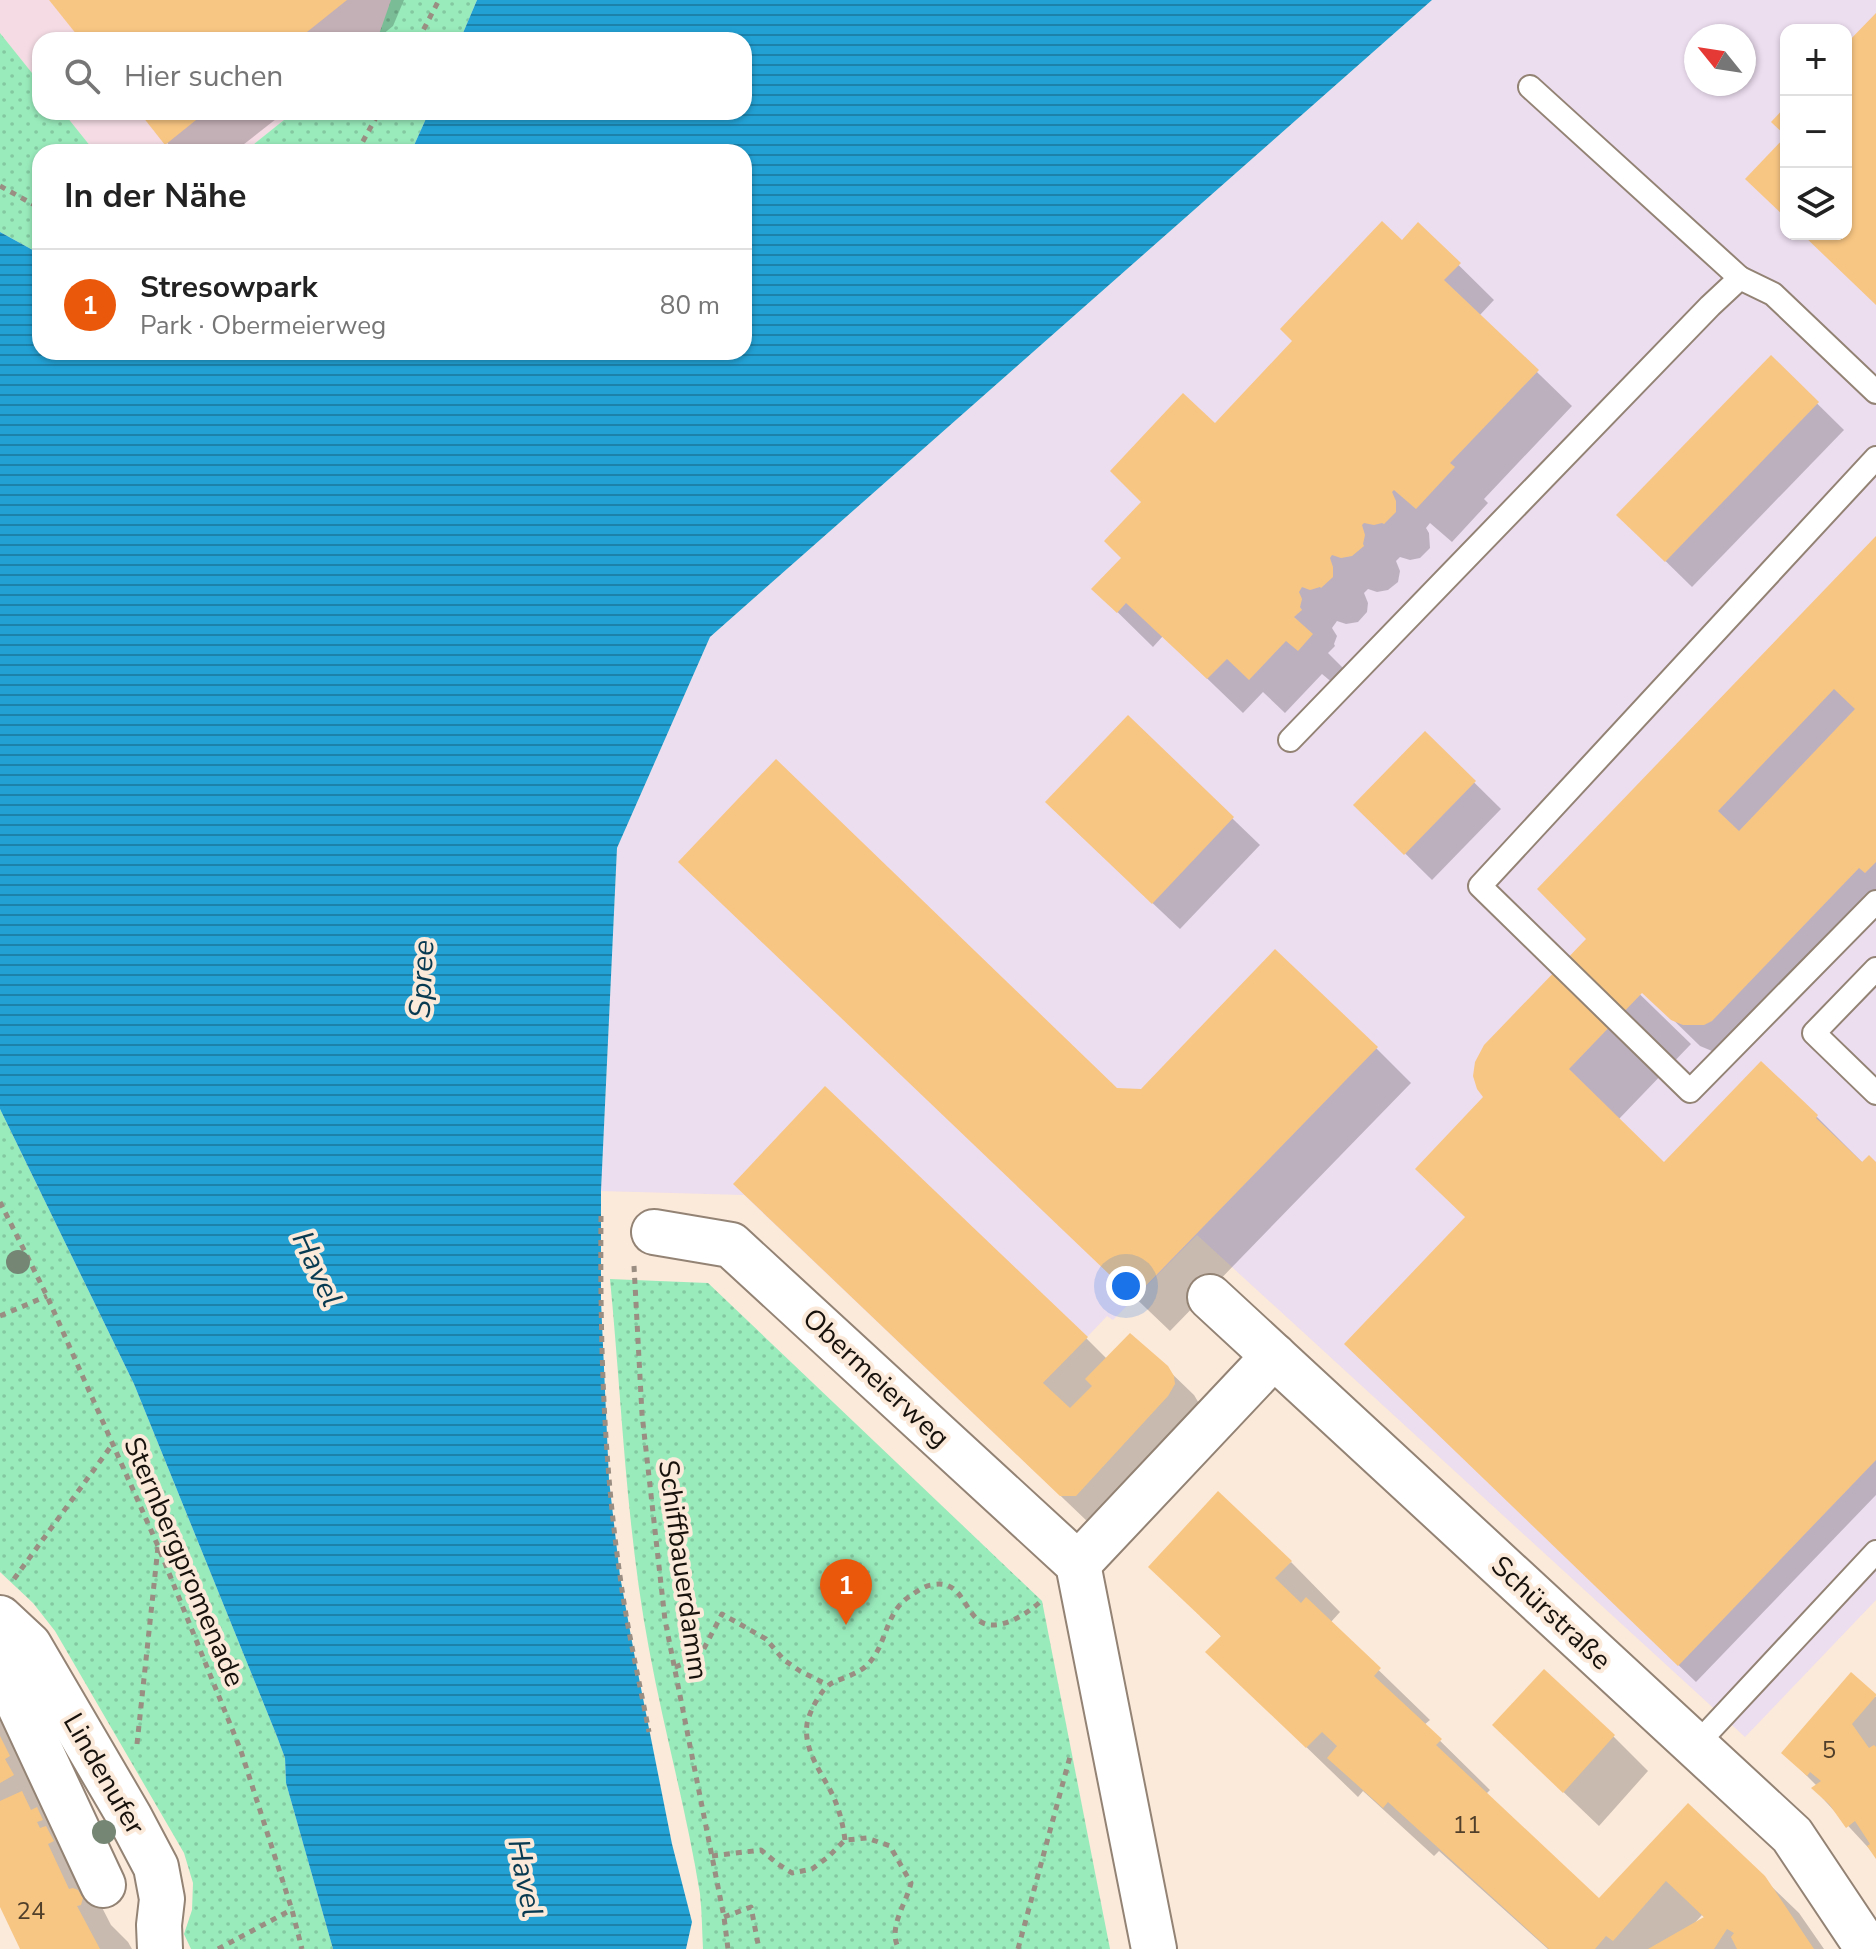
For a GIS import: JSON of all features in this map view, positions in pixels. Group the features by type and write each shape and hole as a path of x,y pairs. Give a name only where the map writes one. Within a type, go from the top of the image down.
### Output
{"street":[{"name":"Obermeierweg","path":"654,1232 731,1245 1064,1578"},
{"name":"Schürstraße","path":"1210,1297 1792,1835 1868,1949"},
{"path":"1154,1949 1064,1578 1274,1356"},
{"name":"Lindenufer","path":"5,1602 156,1867 162,1899 160,1949"},
{"name":"Lindenufer","path":"0,1664 103,1885"}],"lane":[{"path":"1530,87 1740,278 1773,294 1876,392"},
{"path":"1290,740 1740,278"},
{"path":"1876,458 1480,886 1690,1091 1876,902"},
{"path":"1876,969 1814,1033 1876,1093"},
{"path":"1695,1746 1876,1552"}],"path":[{"path":"422,32 439,0"},
{"path":"361,144 375,120"},
{"path":"0,186 32,204"},
{"name":"Sternbergpromenade","path":"0,1202 47,1296 158,1546 241,1751 302,1949"},
{"path":"601,1216 601,1301 609,1480 620,1576 649,1732"},
{"name":"Schiffbauerdamm","path":"654,1232 633,1267 642,1414 665,1620 728,1949"},
{"path":"0,1316 47,1296"},
{"path":"5,1602 112,1445"},
{"path":"136,1752 158,1546"},
{"path":"845,1840 834,1796 811,1753 808,1739 809,1717 828,1685 864,1668 881,1643 892,1614 900,1603 929,1585 946,1585 954,1589 976,1618 995,1625 1010,1621 1036,1605 1064,1578"},
{"path":"675,1667 699,1658 722,1614 766,1639 784,1660 800,1671 828,1685"},
{"path":"1018,1949 1072,1750 1081,1745"},
{"path":"712,1856 761,1850 792,1873 812,1869 845,1840 867,1838 890,1846 911,1883 894,1933 899,1949"},
{"path":"724,1917 751,1907 759,1949"},
{"path":"218,1949 292,1910"}],"shaded area":[{"path":"0,0 391,0 380,32 32,32 32,73 0,33"},
{"path":"1432,0 1876,0 1876,1600 1745,1737 1197,1235 1113,1320 1107,1316 995,1434 744,1195 601,1191 617,848 710,637"},
{"path":"69,120 284,120 254,144 89,144"}],"green space":[{"path":"391,0 477,0 463,32 380,32"},
{"path":"0,33 32,73 32,120 69,120 89,144 32,144 32,250 0,232"},
{"path":"284,120 425,120 415,144 254,144"},
{"path":"0,1109 134,1384 276,1734 285,1758 286,1783 333,1949 191,1949 184,1934 192,1910 193,1883 184,1853 55,1631 33,1603 0,1572"},
{"path":"610,1279 708,1283 1042,1601 1110,1949 703,1949 701,1901 695,1863 641,1603"}],"water":[{"path":"477,0 1432,0 710,637 617,848 601,1191 601,1301 609,1480 620,1576 635,1658 672,1844 692,1922 686,1949 333,1949 286,1783 285,1758 276,1734 134,1384 0,1109 0,232 32,250 32,360 752,360 752,144 415,144 425,120 752,120 752,32 463,32"}],"building":[{"path":"49,0 347,0 307,32 75,32"},
{"path":"1876,13 1876,305 1808,240 1852,240 1852,38"},
{"path":"1780,112 1780,130 1771,122"},
{"path":"145,120 196,120 166,144"},
{"path":"1780,142 1780,212 1745,179"},
{"path":"1382,221 1402,240 1418,222 1461,263 1444,280 1539,370 1450,463 1455,467 1416,509 1394,490 1396,512 1384,524 1362,525 1364,546 1352,556 1341,558 1332,555 1333,577 1321,588 1310,590 1302,587 1299,592 1302,610 1294,617 1313,634 1298,651 1286,641 1249,680 1227,659 1207,679 1126,603 1117,613 1091,589 1121,558 1104,541 1141,502 1110,471 1183,393 1215,423 1292,341 1280,329"},
{"path":"1771,355 1819,402 1665,562 1616,515"},
{"path":"1876,536 1876,862 1865,873 1859,868 1712,1021 1704,1025 1683,1025 1671,1020 1642,993 1569,1069 1664,1162 1761,1061 1862,1162 1869,1155 1876,1162 1876,1460 1678,1666 1344,1344 1465,1217 1415,1169 1483,1097 1473,1076 1475,1062 1484,1045 1586,939 1537,889","holes":["1834,689 1855,709 1739,831 1718,811"]},
{"path":"1128,715 1234,817 1152,904 1045,802"},
{"path":"1425,731 1476,781 1404,855 1353,805"},
{"path":"776,759 1117,1088 1141,1089 1275,949 1378,1047 1134,1298 678,862"},
{"path":"825,1086 1088,1337 1043,1383 1070,1408 1092,1386 1085,1379 1130,1333 1168,1366 1175,1384 1168,1396 1076,1496 1060,1496 733,1184"},
{"path":"1218,1491 1292,1561 1275,1578 1301,1603 1306,1597 1381,1668 1374,1676 1442,1739 1436,1745 1599,1898 1688,1803 1765,1876 1814,1949 1737,1949 1731,1937 1734,1933 1727,1929 1714,1949 1648,1949 1704,1917 1666,1881 1613,1941 1606,1936 1595,1949 1549,1949 1388,1802 1383,1808 1327,1758 1337,1746 1322,1732 1306,1748 1205,1652 1221,1636 1148,1567"},
{"path":"1544,1669 1615,1735 1563,1793 1492,1725"},
{"path":"1851,1672 1876,1694 1852,1724 1869,1748 1876,1747 1876,1859 1855,1821 1846,1828 1829,1804 1811,1788 1821,1781 1810,1772 1807,1776 1781,1753"},
{"path":"0,1736 10,1756 5,1759 14,1775 0,1783"},
{"path":"22,1791 31,1810 37,1807 43,1820 37,1822 40,1828 46,1826 54,1841 48,1844 69,1889 78,1890 83,1898 81,1905 77,1906 100,1949 20,1949 0,1907 0,1801"}],"place":[{"name":"Stresowpark","path":"846,1625"}],"water label":[{"name":"Spree","path":"422,979"},
{"name":"Havel","path":"317,1269"},
{"name":"Havel","path":"525,1878"}]}
